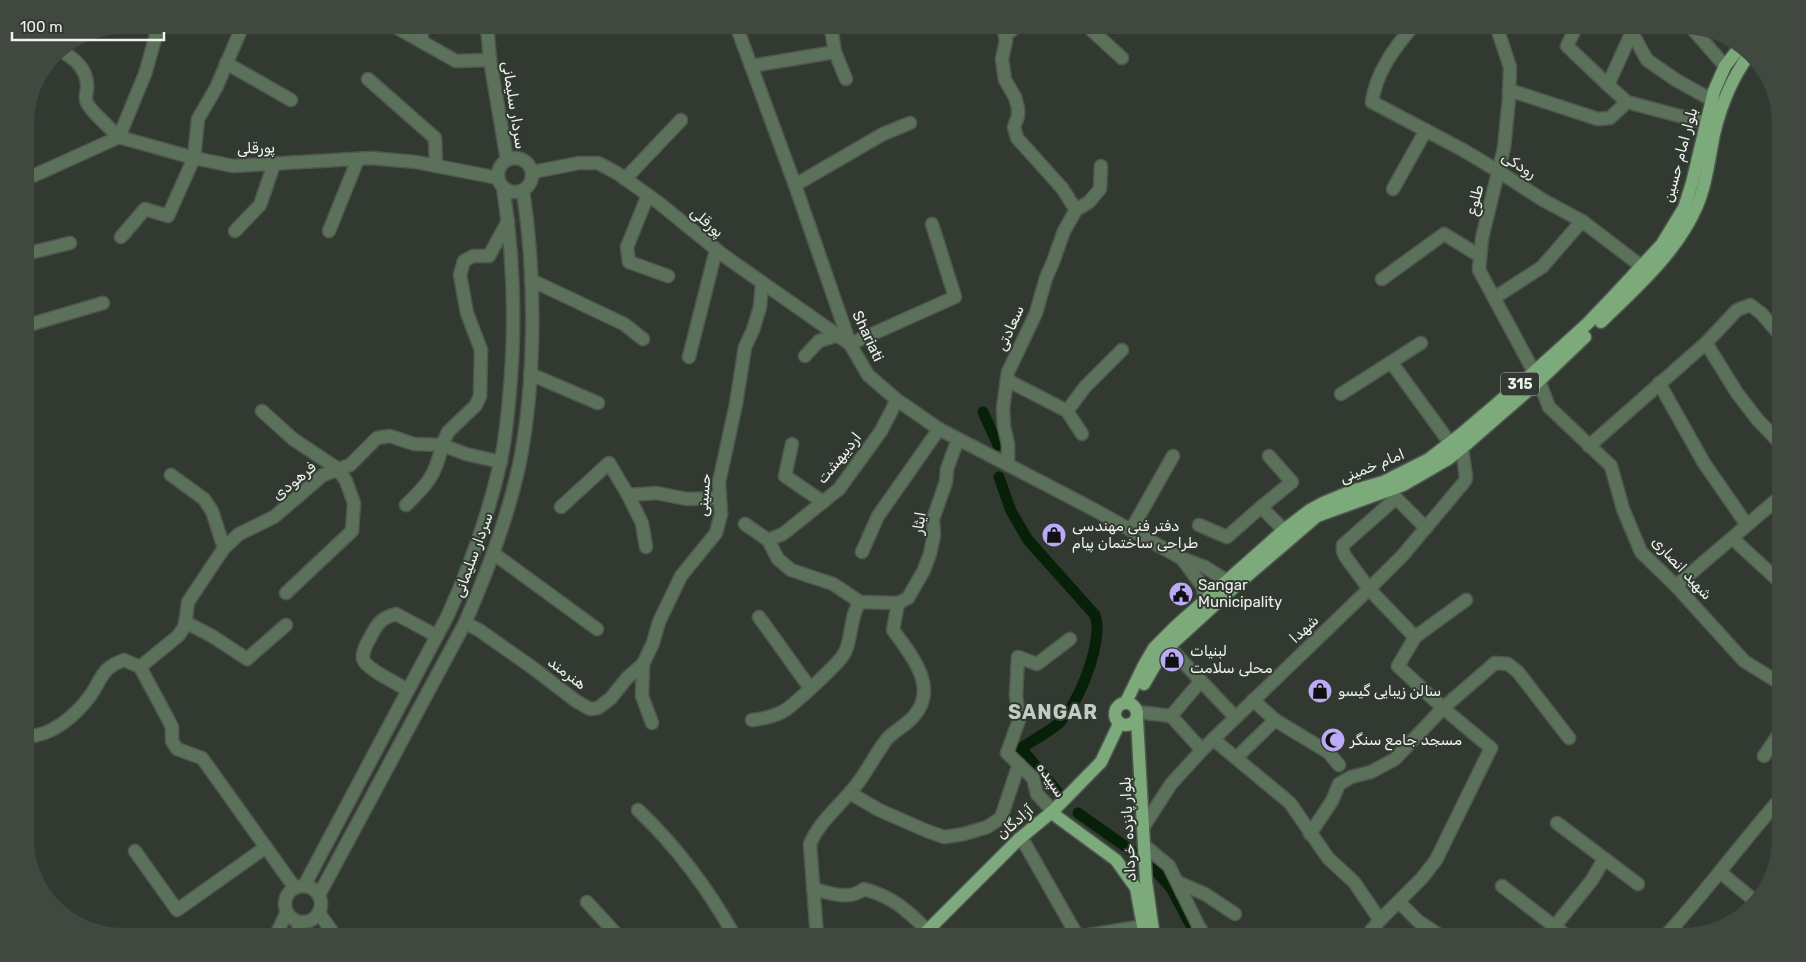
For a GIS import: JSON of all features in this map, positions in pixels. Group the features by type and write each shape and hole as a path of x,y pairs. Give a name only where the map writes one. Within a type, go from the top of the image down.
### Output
{"main road":[{"name":"بلوار امام حسین","path":"1646,269 1684,208 1692,184 1712,100 1725,66 1737,52"},
{"name":"بلوار امام حسین","path":"1646,269 1680,236 1697,208 1724,98 1735,75 1746,60"},
{"name":"امام خمینی","path":"1130,715 1144,665 1154,648 1176,626 1205,601 1230,584 1317,516 1389,490 1434,468 1462,448 1646,269"},
{"name":"امام خمینی","path":"1130,715 1148,674 1162,653 1284,530 1310,510 1323,503 1389,490 1537,376"},
{"name":"آزادگان","path":"934,928 1019,839 1054,814 1090,784 1107,765 1130,715"},
{"name":"بلوار پانزده خرداد","path":"1130,715 1144,826 1146,881 1153,928"},
{"name":"آزادگان","path":"935,928 1025,844 1054,814"},
{"name":"بلوار پانزده خرداد","path":"1054,814 1116,860 1136,888 1144,928"}],"street":[{"path":"34,176 119,137 145,74 157,34"},
{"path":"121,237 145,209 168,216 194,158 198,119 239,34"},
{"path":"408,34 456,62 490,60"},
{"path":"422,34 422,42"},
{"name":"سردار سلیمانی","path":"488,34 490,60 506,160"},
{"name":"Shariati","path":"739,34 795,185 850,344 868,375 896,400 939,429 1181,558 1205,568 1230,584"},
{"path":"832,34 835,52 846,79"},
{"path":"1005,34 1006,40 1002,59 1005,80 1015,97 1018,108 1018,116 1014,128 1017,138 1056,181 1076,210"},
{"path":"1096,34 1122,58"},
{"name":"رودکی","path":"1407,34 1386,61 1373,91 1372,102 1426,130 1498,171 1543,200 1582,221 1646,269"},
{"name":"طلوع","path":"1499,34 1510,67 1509,90 1504,148 1482,238 1479,270 1537,376"},
{"path":"1573,34 1567,46 1627,102 1706,123"},
{"path":"1608,85 1630,34"},
{"path":"1636,34 1647,60 1676,80 1712,100"},
{"path":"1698,35 1725,66"},
{"path":"751,66 835,52"},
{"path":"66,55 84,71 87,84 86,100 91,110 119,137"},
{"path":"226,63 291,100"},
{"path":"368,79 435,138 436,166"},
{"path":"1509,90 1598,119 1610,118 1627,102"},
{"path":"625,179 680,120"},
{"path":"795,185 883,134 910,122"},
{"path":"1393,189 1426,130"},
{"name":"پورقلی","path":"119,137 194,158 233,166 372,158 416,162 500,183"},
{"path":"329,231 358,159"},
{"path":"523,159 533,172 531,183 523,191 512,192 500,183 499,168 506,160 523,159"},
{"name":"پورقلی","path":"533,172 579,163 598,163 648,195 716,250 850,344"},
{"path":"235,231 260,206 274,164"},
{"name":"سعادتی","path":"1008,465 1008,444 1004,427 1003,408 1008,372 1036,313 1046,278 1064,231 1076,210 1089,202 1100,189 1101,166"},
{"name":"سردار سلیمانی","path":"299,887 437,636 465,578 485,519 501,462 512,373 512,281 508,221 500,183"},
{"name":"سردار سلیمانی","path":"319,895 465,623 493,553 518,466 530,374 531,280 523,191"},
{"path":"648,195 626,247 629,262 668,276"},
{"path":"406,506 432,477 448,432 476,405 480,396 482,350 466,313 460,276 464,261 472,256 489,256 508,221"},
{"path":"1494,298 1542,267 1582,221"},
{"path":"850,344 955,297 932,224"},
{"path":"1382,279 1444,234 1480,256"},
{"path":"34,252 70,243"},
{"path":"689,357 716,250"},
{"path":"531,280 624,324 643,339"},
{"name":"حسینی","path":"643,664 653,643 659,622 681,576 716,533 721,514 718,482 734,414 745,347 753,330 760,307 762,283"},
{"path":"34,323 103,303"},
{"path":"1589,446 1706,343 1737,310 1750,306 1761,313 1772,326"},
{"path":"805,356 819,341 838,335"},
{"path":"1342,394 1421,342"},
{"path":"1706,343 1737,393 1772,434"},
{"path":"1067,411 1085,387 1122,350"},
{"path":"1391,362 1450,443"},
{"path":"530,374 598,403"},
{"name":"شهید انصاری","path":"1537,376 1549,407 1610,466 1623,508 1641,552 1676,586 1744,661 1772,678"},
{"path":"1008,380 1067,411 1082,434"},
{"path":"1659,383 1704,462 1747,525"},
{"name":"اردیبهشت","path":"768,540 783,534 839,488 881,431 896,400"},
{"path":"262,411 293,439 338,469 346,481 354,503 352,531 286,593"},
{"path":"862,552 878,516 939,429"},
{"name":"فرهودی","path":"140,668 178,636 185,626 188,602 224,548 239,534 274,517 324,475 350,465 377,438 390,436 414,444 442,445"},
{"name":"ایثار","path":"898,603 908,598 924,570 930,554 934,535 933,519 946,482 946,469 958,438"},
{"path":"792,444 784,476 824,502"},
{"path":"442,445 466,454 501,462"},
{"name":"شهدا","path":"1144,826 1171,784 1202,750 1369,590 1465,482 1462,448"},
{"path":"1131,530 1173,456"},
{"path":"1199,525 1227,537 1292,482 1269,456"},
{"path":"561,507 609,463 642,523 646,547"},
{"path":"171,475 204,499 212,511 224,548"},
{"path":"1415,637 1369,590 1345,556 1343,545 1389,490 1426,528"},
{"path":"628,495 656,493 687,499 719,498"},
{"path":"1676,586 1772,504"},
{"path":"1261,507 1284,530"},
{"path":"746,524 768,540 778,560 791,570 833,584 860,602 898,603 893,630 916,661 924,688 924,702 915,716 888,738 850,793 816,830 810,844 816,928"},
{"path":"1732,538 1772,575"},
{"path":"493,553 597,629"},
{"name":"Shariati","path":"1181,558 1203,587 1205,601"},
{"path":"1373,928 1422,878 1436,860 1491,748 1442,708 1398,666 1415,637 1466,600"},
{"path":"752,720 768,718 784,712 829,671 844,654 851,636 855,608 860,602"},
{"path":"408,690 368,667 363,658 365,648 375,628 385,617 396,614 437,636"},
{"path":"759,616 810,688"},
{"path":"185,622 212,636 247,659 286,625"},
{"name":"هنرمند","path":"465,623 479,630 576,701 590,709 598,708 611,698 627,678 643,664"},
{"name":"سپیده","path":"1054,814 1037,794 1033,778 1007,753 1019,720 1016,695 1018,657 1038,664 1070,639"},
{"path":"1169,647 1235,717"},
{"path":"34,737 75,714 92,694 106,670 116,663 124,660 140,668 172,727 172,741 177,749 202,758 266,847 299,887"},
{"path":"1310,834 1332,801 1339,784 1351,777 1371,772 1394,759 1419,735 1442,708 1495,663 1508,664 1518,672 1569,738"},
{"path":"643,664 642,696 652,723"},
{"path":"1171,716 1200,682"},
{"path":"1254,700 1275,720 1328,752 1339,765"},
{"path":"1130,715 1171,716 1202,750"},
{"path":"1236,758 1275,720"},
{"path":"1214,739 1290,803 1328,858 1354,882 1380,920"},
{"path":"1764,756 1772,744"},
{"path":"850,793 880,810 927,831 944,837 964,834 987,827 1001,818 1019,764"},
{"path":"1673,928 1705,892 1746,838 1772,808"},
{"path":"638,810 659,830 685,860 730,928"},
{"path":"1557,823 1638,884"},
{"path":"1025,844 1073,928"},
{"path":"1145,846 1169,866 1200,928"},
{"path":"135,850 177,910 266,847"},
{"path":"1554,928 1592,880 1604,859"},
{"path":"1720,872 1750,898"},
{"path":"1177,882 1205,894 1234,914"},
{"path":"1502,886 1547,928"},
{"path":"299,887 312,889 319,895 321,904 319,913 308,922 293,919 287,912 285,903 288,894 299,887"},
{"path":"813,889 846,895 856,895 864,889 873,892 901,905 921,928"},
{"path":"587,902 611,928"},
{"path":"1399,902 1418,921 1428,928"},
{"path":"279,928 287,912"},
{"path":"319,913 330,928"},
{"path":"299,928 302,922"}],"waterway":[{"path":"983,412 998,445"},
{"path":"999,477 1011,511 1028,540 1095,615 1097,622 1096,641 1090,666 1074,703 1060,722 1021,748 1060,795"},
{"path":"1078,813 1136,854"},
{"path":"1153,868 1171,888 1192,928"}],"place":[{"name":"دفتر فنی مهندسی طراحی ساختمان پیام","path":"1054,535"},
{"name":"Sangar Municipality","path":"1181,594"},
{"name":"لبنیات محلی سلامت","path":"1172,660"},
{"name":"سالن زیبایی گیسو","path":"1320,691"},
{"name":"مسجد جامع سنگر","path":"1333,740"}],"district":[{"name":"SANGAR","path":"1053,712"}]}
